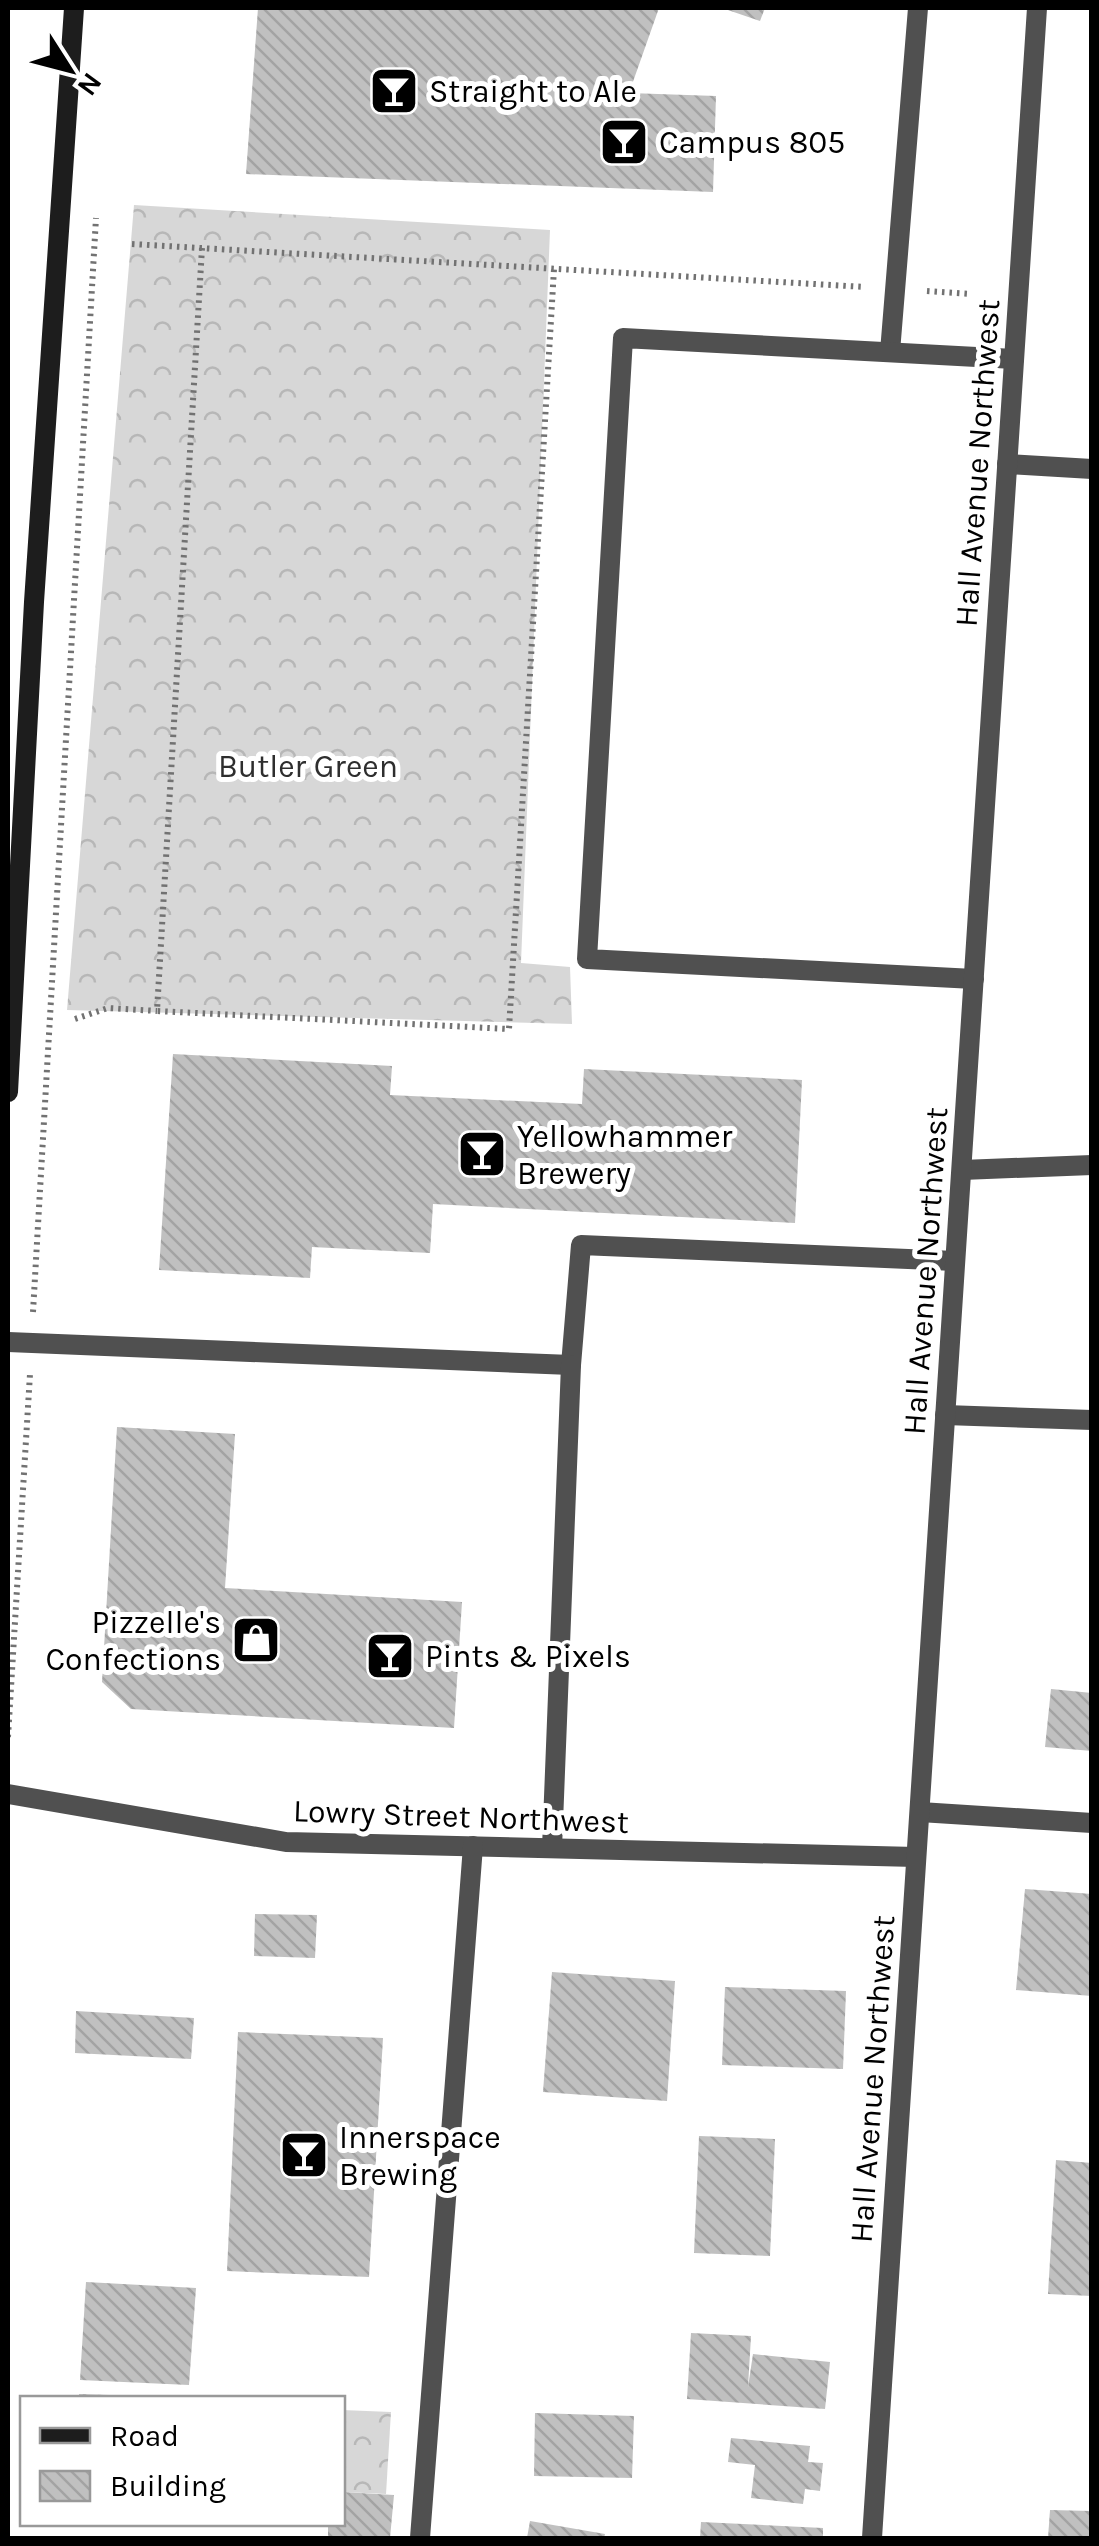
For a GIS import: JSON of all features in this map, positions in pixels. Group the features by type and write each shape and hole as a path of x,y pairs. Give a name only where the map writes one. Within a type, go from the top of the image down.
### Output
{"street":[{"path":"8,1092 34,602 74,8"},
{"path":"890,352 918,8"},
{"name":"Hall Avenue Northwest","path":"872,2538 1037,8"},
{"path":"974,980 587,959 623,338 1014,359"},
{"path":"1007,464 1092,468"},
{"path":"962,1170 1092,1165"},
{"path":"552,1848 570,1364 581,1245 955,1261"},
{"path":"8,1342 570,1364"},
{"path":"945,1415 1092,1420"},
{"name":"Lowry Street Northwest","path":"8,1794 286,1842 916,1857"},
{"path":"920,1812 1092,1824"},
{"path":"420,2538 473,1846"}],"path":[{"path":"8,1737 96,218"},
{"path":"132,244 971,294"},
{"path":"157,1011 202,248"},
{"path":"75,1019 108,1008 509,1029 554,268"}],"green space":[{"name":"Butler Green","path":"134,205 550,230 521,963 570,967 572,1024 67,1010"},
{"path":"345,2410 391,2412 386,2494 345,2492"}],"building":[{"name":"Straight to Ale","path":"258,8 659,8 629,93 716,96 713,192 246,174"},
{"path":"722,8 765,8 760,21"},
{"name":"Yellowhammer Brewery","path":"173,1054 392,1066 390,1095 582,1104 584,1069 802,1080 795,1223 433,1204 430,1253 312,1247 310,1278 159,1270"},
{"path":"117,1427 235,1434 225,1588 462,1602 454,1728 131,1709 102,1682"},
{"path":"1051,1689 1092,1693 1092,1751 1045,1747"},
{"path":"1025,1889 1092,1894 1092,1996 1016,1990"},
{"path":"255,1914 317,1915 315,1958 254,1956"},
{"path":"552,1972 675,1981 667,2101 543,2092"},
{"path":"725,1987 846,1991 843,2069 722,2065"},
{"path":"76,2011 194,2018 191,2059 75,2053"},
{"name":"Innerspace Brewing","path":"238,2032 383,2038 369,2277 227,2271"},
{"path":"699,2136 775,2139 770,2256 694,2253"},
{"path":"1056,2160 1092,2163 1092,2296 1048,2294"},
{"path":"86,2282 196,2288 189,2385 80,2380"},
{"path":"691,2333 751,2336 748,2387 753,2354 830,2362 825,2409 687,2399"},
{"path":"535,2413 634,2416 632,2478 534,2476"},
{"path":"731,2438 810,2446 808,2462 823,2463 820,2491 805,2489 803,2504 751,2498 755,2465 728,2462"},
{"path":"345,2492 394,2495 390,2538 328,2538 328,2526 345,2526"},
{"path":"1050,2510 1092,2511 1092,2538 1048,2538"},
{"path":"530,2521 605,2534 604,2538 527,2538"},
{"path":"701,2522 823,2528 823,2538 700,2538"}],"place":[{"name":"Straight to Ale","path":"394,91"},
{"name":"Campus 805","path":"624,142"},
{"name":"Yellowhammer Brewery","path":"482,1154"},
{"name":"Pizzelle's Confections","path":"256,1640"},
{"name":"Pints & Pixels","path":"390,1656"},
{"name":"Innerspace Brewing","path":"304,2155"}]}
